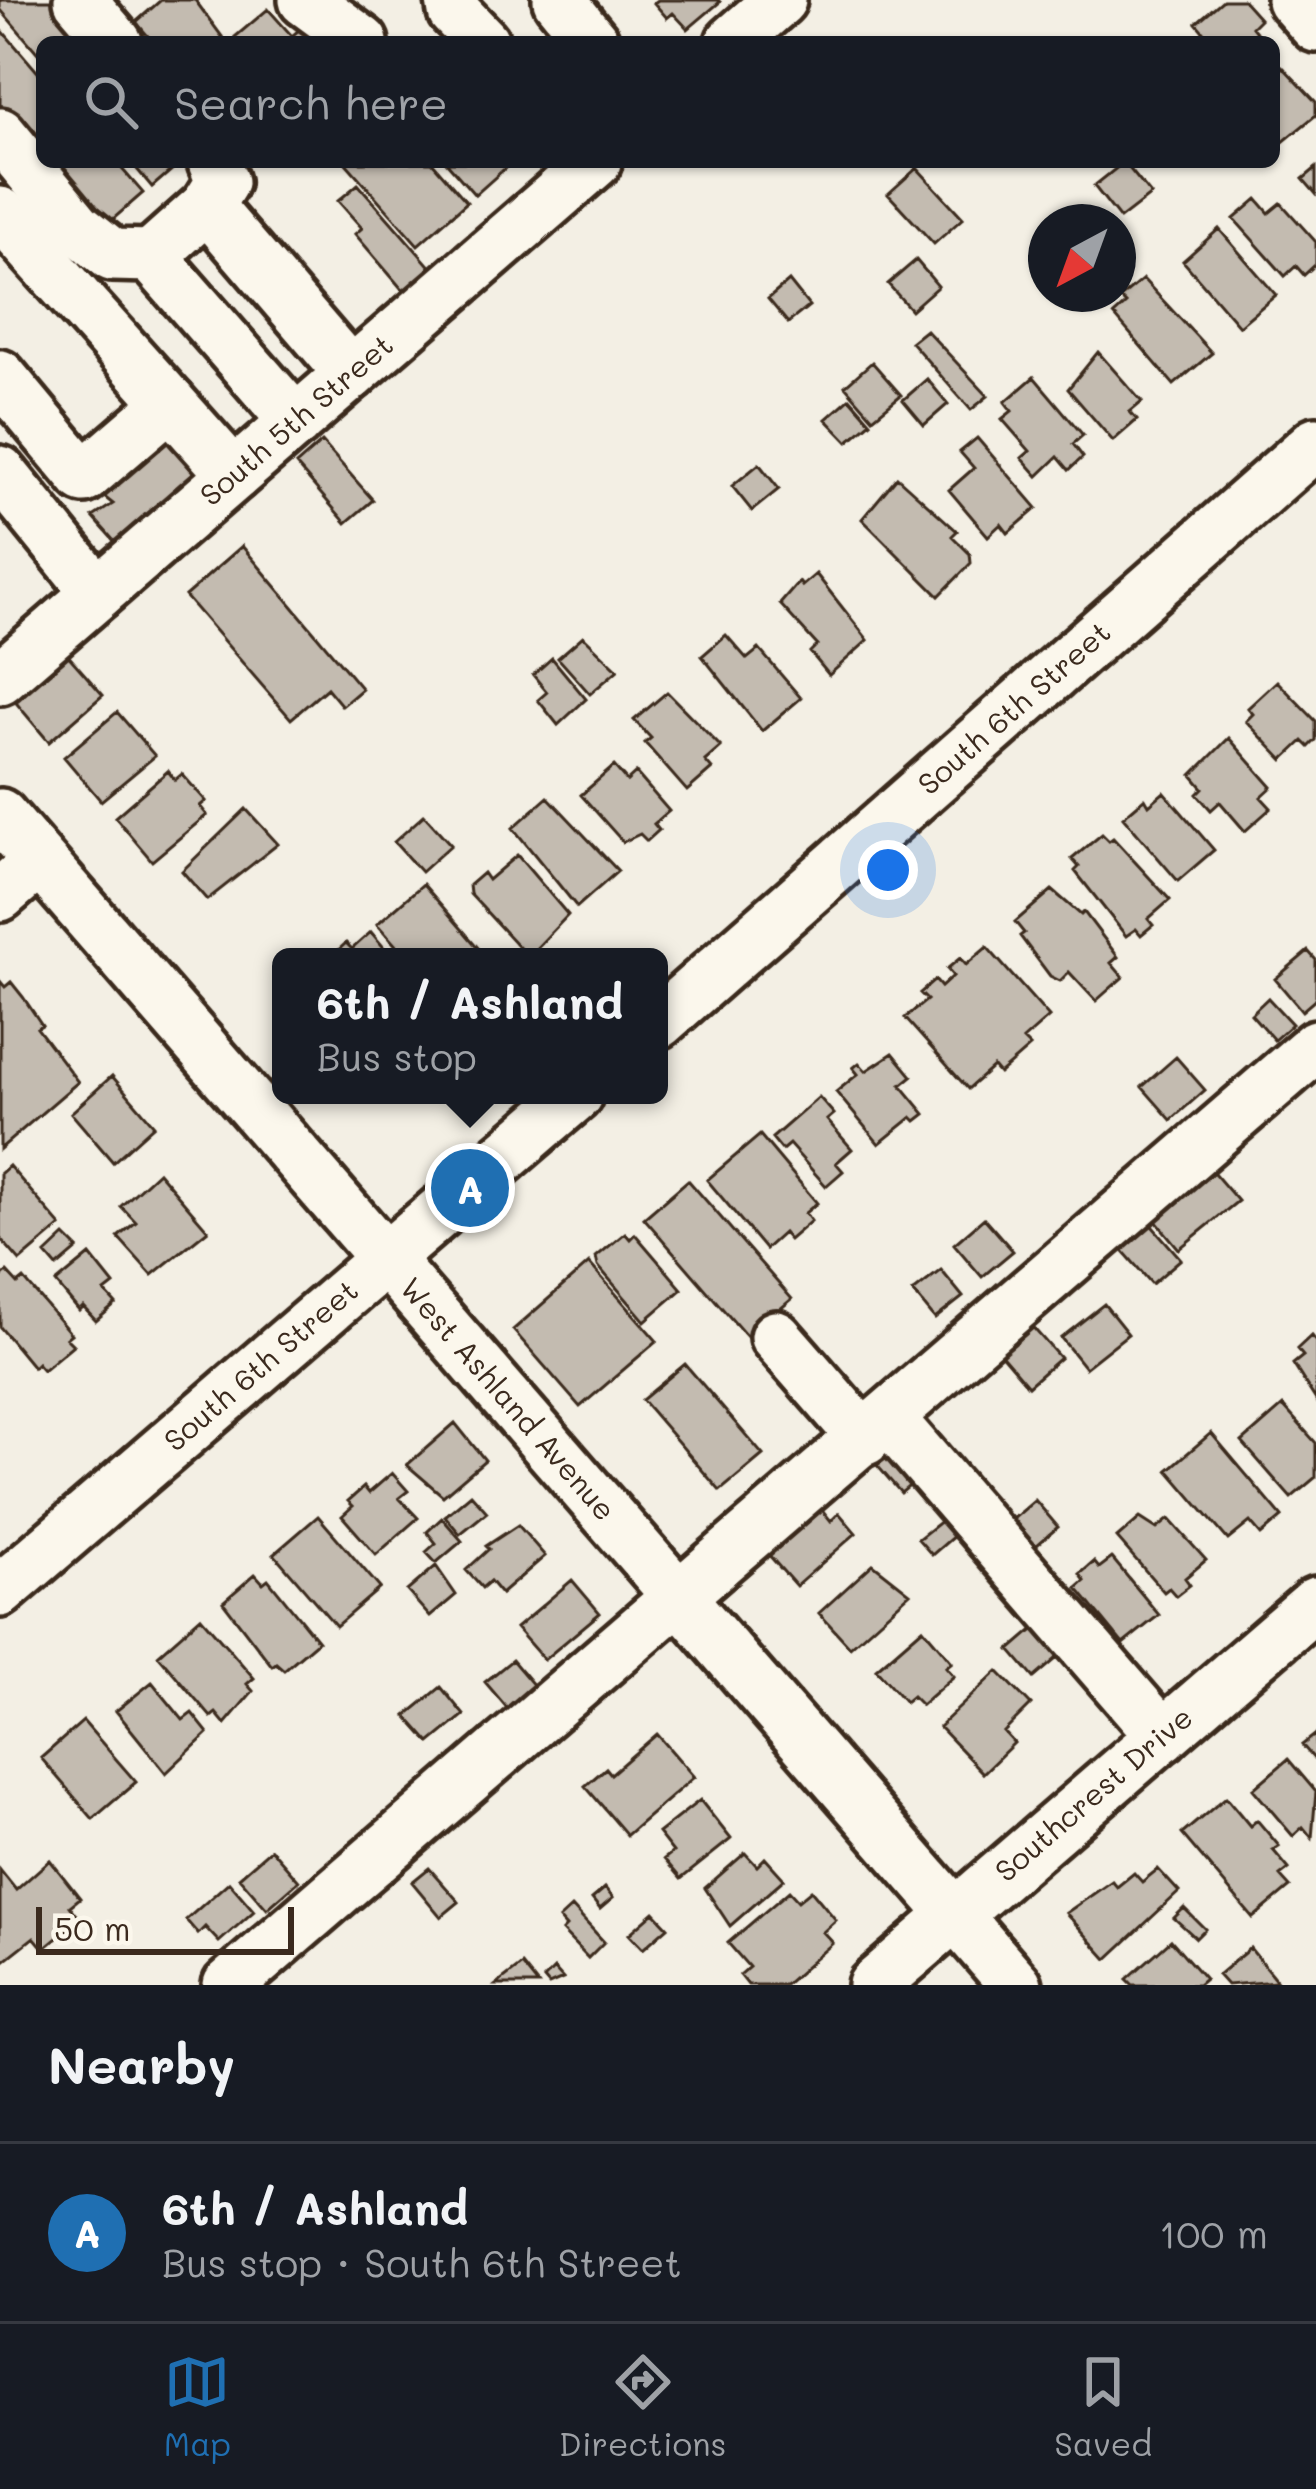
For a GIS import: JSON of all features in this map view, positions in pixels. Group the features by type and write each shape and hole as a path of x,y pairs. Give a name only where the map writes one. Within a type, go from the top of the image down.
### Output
{"street":[{"path":"80,0 111,36"},
{"path":"305,0 354,36"},
{"path":"452,0 454,12 476,36"},
{"path":"559,0 588,36"},
{"path":"1293,0 1316,26"},
{"path":"0,134 77,226 112,255 151,256 296,422"},
{"name":"South 5th Street","path":"0,678 588,168"},
{"path":"151,256 211,184 351,374"},
{"path":"0,213 234,476"},
{"path":"0,376 84,477 170,403"},
{"name":"South 6th Street","path":"668,1014 1316,443"},
{"path":"0,472 98,593"},
{"name":"West Ashland Avenue","path":"0,815 1016,1985"},
{"path":"0,895 39,860"},
{"path":"229,1985 1316,1046"},
{"name":"South 6th Street","path":"0,1592 566,1104"},
{"path":"776,1337 876,1429 1163,1736"},
{"name":"Southcrest Drive","path":"874,1985 1316,1603"}],"building":[{"path":"0,0 73,0 104,36 36,36 36,51 0,9"},
{"path":"161,0 195,0 222,36 148,36 136,22"},
{"path":"1223,0 1243,0 1260,19 1252,27 1259,36 1207,36 1196,23"},
{"path":"720,2 688,29 673,13 667,18 654,3"},
{"path":"268,9 292,36 236,36"},
{"path":"308,22 321,36 292,36"},
{"path":"0,28 36,70 36,165 0,123"},
{"path":"1280,68 1316,102 1316,115 1280,145"},
{"path":"39,168 121,168 143,193 96,234"},
{"path":"136,168 174,168 152,187"},
{"path":"350,168 437,168 467,202 418,245"},
{"path":"451,168 505,168 475,195"},
{"path":"917,168 963,218 934,244 888,194"},
{"path":"1116,168 1129,168 1151,195 1136,207 1108,204 1094,186"},
{"path":"1316,168 1316,194 1303,179"},
{"path":"358,184 434,271 407,295 355,234 362,228 338,201"},
{"path":"1257,199 1269,213 1281,203 1316,242 1316,264 1304,275 1296,266 1285,276 1234,219"},
{"path":"1219,229 1276,295 1239,326 1183,261"},
{"path":"916,260 938,286 911,310 888,284"},
{"path":"1143,279 1212,353 1174,385 1114,315 1136,312 1136,285"},
{"path":"789,281 809,306 788,323 768,299"},
{"path":"926,330 988,396 971,410 911,342"},
{"path":"1098,352 1142,402 1130,412 1137,420 1113,441 1068,389"},
{"path":"872,362 901,395 873,418 845,386"},
{"path":"1034,377 1083,435 1073,444 1083,457 1069,470 1058,457 1038,476 1022,458 1030,451 1002,419 1012,411 1005,402"},
{"path":"927,379 948,404 924,425 903,400"},
{"path":"850,398 871,422 848,442 826,419"},
{"path":"161,429 204,478 141,536 134,527 115,542 93,517 113,504 94,489"},
{"path":"977,438 1037,508 1008,533 1001,524 988,536 949,490 974,468 960,452"},
{"path":"322,442 373,500 346,523 296,465"},
{"path":"759,464 779,489 752,511 732,486"},
{"path":"897,477 957,531 952,536 970,554 971,563 939,596 862,519"},
{"path":"242,546 362,689 342,706 327,688 291,719 185,596"},
{"path":"816,574 868,640 829,675 810,652 817,645 780,604 799,582 802,586"},
{"path":"726,635 747,659 759,649 801,698 762,731 702,656"},
{"path":"583,636 618,670 590,694 558,658"},
{"path":"65,652 103,695 49,742 12,698"},
{"path":"552,658 586,699 558,725 538,700 547,692 533,675"},
{"path":"1277,681 1316,721 1316,740 1309,747 1303,741 1283,760 1246,721 1253,714 1248,708"},
{"path":"667,692 721,747 705,761 712,769 687,791 645,743 651,738 634,720"},
{"path":"117,712 155,756 101,801 64,757"},
{"path":"1229,738 1272,787 1261,797 1271,808 1245,831 1220,802 1211,810 1197,794 1203,788 1192,775"},
{"path":"614,766 627,781 636,773 669,811 654,824 659,830 647,841 640,834 623,842 581,795"},
{"path":"168,771 175,780 182,774 206,801 200,806 207,815 152,861 115,817"},
{"path":"1164,792 1214,850 1178,881 1123,817 1145,798 1149,805"},
{"path":"548,797 618,871 577,907 513,828"},
{"path":"246,809 278,844 207,900 182,871"},
{"path":"424,815 451,845 421,872 394,842"},
{"path":"1102,834 1109,841 1113,838 1170,900 1148,919 1153,925 1141,935 1136,929 1126,936 1075,871 1079,867 1072,859"},
{"path":"517,855 568,915 537,948 520,948 470,894 469,885 483,873 488,880"},
{"path":"423,884 478,948 398,948 377,924"},
{"path":"1052,890 1081,915 1084,912 1118,957 1111,963 1123,977 1096,1001 1069,972 1060,981 1050,976 1020,936 1024,933 1015,922"},
{"path":"371,932 384,948 353,948"},
{"path":"987,947 1049,1017 1023,1040 1030,1047 999,1074 993,1067 968,1089 905,1018 927,1000 920,993 935,980 941,987 953,976 947,969 960,958 966,965"},
{"path":"1308,951 1316,960 1316,999 1302,1011 1275,979"},
{"path":"0,981 5,987 11,982 23,997 42,1025 37,1028 78,1082 0,1149"},
{"path":"1268,998 1292,1024 1274,1040 1251,1014"},
{"path":"893,1053 912,1076 901,1085 925,1114 916,1121 912,1117 879,1144 836,1092 858,1074 853,1068 859,1063 866,1071"},
{"path":"1176,1057 1205,1090 1171,1120 1142,1087"},
{"path":"112,1076 154,1125 113,1162 71,1113"},
{"path":"819,1097 834,1114 827,1120 852,1149 836,1163 843,1171 826,1186 789,1144 782,1150 772,1138"},
{"path":"760,1135 817,1203 805,1213 811,1221 789,1240 783,1233 765,1249 707,1180"},
{"path":"9,1166 61,1226 20,1261 0,1238 0,1174"},
{"path":"1208,1166 1238,1201 1179,1249 1150,1214"},
{"path":"158,1172 208,1230 152,1275 118,1237 136,1222 121,1206"},
{"path":"688,1180 792,1299 747,1337 644,1218"},
{"path":"984,1218 1013,1251 982,1277 954,1244"},
{"path":"1146,1219 1181,1259 1152,1284 1117,1244"},
{"path":"625,1233 630,1239 635,1234 682,1289 645,1321 598,1266 596,1257"},
{"path":"65,1236 78,1249 57,1267 46,1254"},
{"path":"90,1255 114,1285 105,1292 116,1304 96,1321 83,1307 79,1311 56,1283"},
{"path":"589,1263 657,1341 580,1407 513,1330"},
{"path":"941,1270 963,1297 935,1319 913,1292"},
{"path":"7,1272 18,1284 24,1279 71,1334 66,1338 73,1345 43,1370 37,1363 33,1367 0,1327 0,1278"},
{"path":"1104,1304 1128,1334 1085,1368 1061,1338"},
{"path":"1029,1323 1060,1358 1028,1386 998,1351"},
{"path":"1311,1336 1316,1342 1316,1400 1293,1364 1303,1356 1297,1349"},
{"path":"685,1364 763,1455 720,1491 642,1400"},
{"path":"1283,1406 1316,1443 1316,1477 1291,1498 1242,1442"},
{"path":"455,1423 485,1460 443,1496 407,1465"},
{"path":"1211,1433 1282,1517 1261,1535 1250,1522 1228,1540 1168,1470"},
{"path":"893,1448 919,1478 901,1493 875,1463"},
{"path":"392,1473 408,1491 399,1498 418,1518 376,1555 342,1516 353,1506 348,1501 364,1487 369,1493"},
{"path":"471,1494 487,1512 460,1534 445,1516"},
{"path":"1035,1500 1058,1527 1029,1552 1006,1525"},
{"path":"819,1506 831,1521 839,1513 856,1533 796,1586 768,1554"},
{"path":"318,1516 380,1588 336,1626 274,1554"},
{"path":"442,1518 462,1541 436,1563 426,1552 436,1543 427,1532"},
{"path":"1140,1518 1157,1529 1169,1519 1206,1560 1185,1578 1190,1585 1176,1596 1169,1588 1164,1592 1117,1538"},
{"path":"942,1520 955,1535 932,1555 918,1539"},
{"path":"518,1525 545,1556 501,1594 490,1581 482,1588 466,1570 489,1549 486,1546"},
{"path":"1112,1558 1159,1615 1123,1644 1077,1588 1085,1581 1080,1574 1094,1562 1099,1568"},
{"path":"873,1564 910,1593 850,1647 819,1613"},
{"path":"436,1566 456,1595 430,1617 407,1591"},
{"path":"255,1574 263,1583 268,1579 318,1641 284,1670 276,1663 272,1666 223,1602"},
{"path":"572,1580 600,1613 544,1660 516,1628"},
{"path":"201,1617 254,1678 247,1684 253,1691 225,1724 216,1713 211,1717 158,1655"},
{"path":"1039,1625 1063,1653 1034,1678 1010,1650"},
{"path":"923,1628 952,1662 946,1667 954,1676 921,1705 912,1696 905,1702 876,1669"},
{"path":"512,1660 535,1687 509,1710 485,1682"},
{"path":"998,1671 1031,1705 1004,1732 1014,1743 983,1773 939,1727"},
{"path":"152,1682 183,1720 192,1713 208,1733 166,1773 116,1711"},
{"path":"441,1687 464,1715 430,1743 406,1716"},
{"path":"83,1721 136,1782 93,1819 41,1758"},
{"path":"657,1734 694,1777 627,1835 585,1786 606,1768 611,1774"},
{"path":"1316,1734 1316,1761 1302,1745"},
{"path":"1288,1759 1316,1792 1312,1838 1303,1827 1293,1836 1253,1789"},
{"path":"1226,1797 1250,1826 1257,1820 1279,1846 1273,1850 1289,1869 1280,1876 1290,1887 1253,1918 1182,1834"},
{"path":"700,1800 731,1839 681,1879 664,1859 673,1852 658,1833"},
{"path":"271,1849 299,1881 267,1909 239,1877"},
{"path":"745,1853 757,1866 765,1858 784,1879 730,1926 705,1888"},
{"path":"50,1860 80,1898 70,1906 80,1919 44,1949 34,1937 0,1964 0,1870 16,1890"},
{"path":"429,1868 459,1902 441,1917 412,1882"},
{"path":"1158,1869 1179,1892 1107,1959 1066,1913 1112,1881 1117,1887 1134,1873 1142,1882"},
{"path":"229,1882 254,1911 219,1942 205,1927 198,1934 186,1920"},
{"path":"605,1888 613,1898 600,1909 592,1899"},
{"path":"811,1890 836,1920 823,1932 833,1943 785,1985 748,1985 740,1975 749,1967 728,1943 789,1891 798,1901"},
{"path":"572,1907 604,1942 588,1958 562,1931 566,1927 559,1919"},
{"path":"1184,1908 1205,1929 1196,1938 1174,1918"},
{"path":"654,1912 668,1927 643,1949 629,1934"},
{"path":"1171,1940 1205,1979 1198,1985 1133,1985 1127,1979"},
{"path":"1250,1948 1277,1981 1227,1985 1218,1975"},
{"path":"522,1965 538,1985 496,1985"},
{"path":"554,1969 563,1979 549,1985 544,1979"}],"place":[{"name":"6th / Ashland","path":"470,1188"}]}
